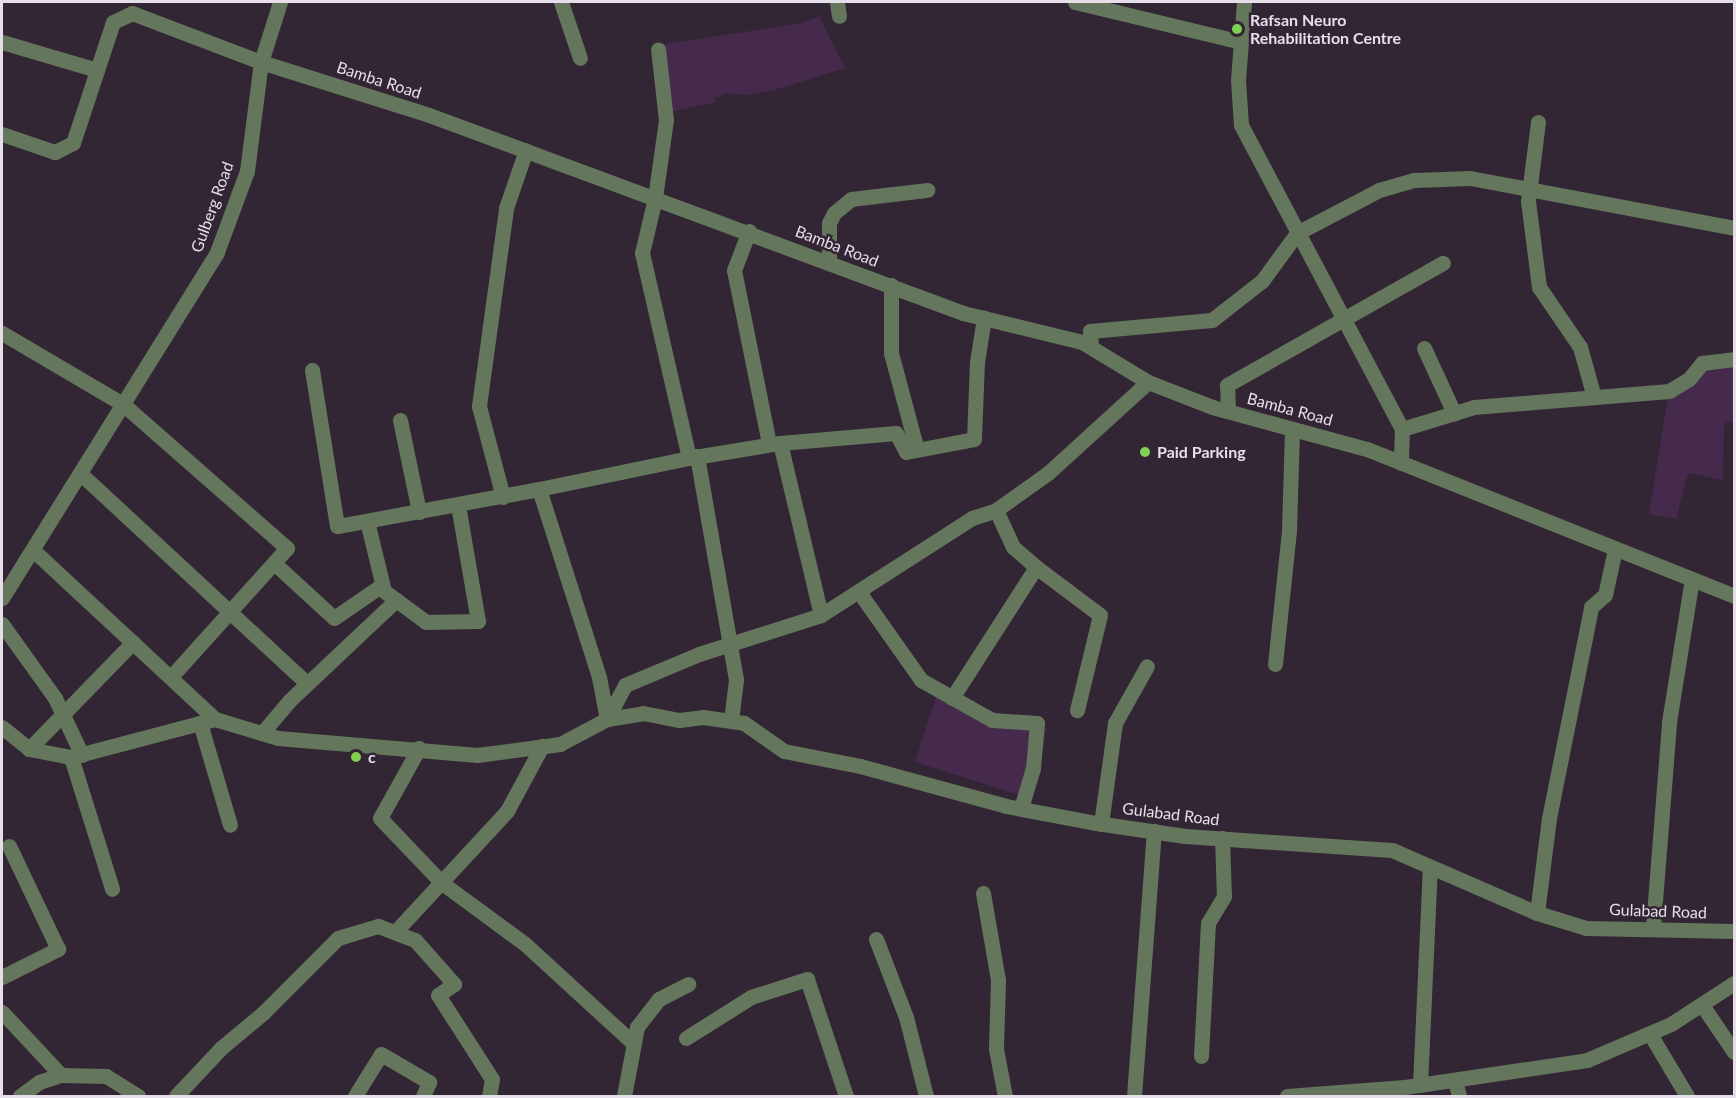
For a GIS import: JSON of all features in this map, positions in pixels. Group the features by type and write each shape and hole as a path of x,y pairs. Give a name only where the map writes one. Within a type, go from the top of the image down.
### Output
{"street":[{"name":"Gulberg Road","path":"2,598 82,475 217,252 247,171 261,62 280,2"},
{"path":"561,2 580,58"},
{"path":"1075,2 1241,42"},
{"path":"1244,2 1238,80 1241,125 1340,318 1402,429 1401,463"},
{"name":"Bamba Road","path":"2,135 55,152 73,143 113,22 132,13 261,62 526,150 984,318 1090,347 1148,382 1228,411 1367,449 1734,596"},
{"path":"2,42 97,70"},
{"path":"658,49 666,120 655,198 642,253 693,457 736,680 731,721"},
{"path":"1538,122 1528,201 1539,287 1580,347 1594,397"},
{"path":"503,497 479,406 506,208 526,150"},
{"path":"1090,347 1090,331 1212,320 1262,280 1297,233 1379,190 1414,180 1470,178 1530,187 1734,228"},
{"path":"830,262 830,223 834,213 851,200 927,190"},
{"path":"749,231 734,270 775,444 821,615"},
{"path":"1228,411 1227,385 1340,318 1443,263"},
{"path":"891,285 891,353 917,450"},
{"path":"312,370 337,526 503,497 693,457 775,444 896,433 906,452 974,440 977,362 984,318"},
{"path":"2,333 124,405 287,548 171,677"},
{"path":"1424,348 1454,413"},
{"path":"1402,429 1474,407 1669,392 1689,380 1702,363 1734,359"},
{"path":"607,720 625,685 729,644 821,615 972,518 996,510 1048,473 1148,382"},
{"path":"400,420 419,512"},
{"path":"1275,664 1289,531 1292,429"},
{"path":"82,475 307,683"},
{"path":"540,489 599,677 607,720"},
{"path":"367,521 382,585 396,600 426,622 478,621 458,505"},
{"path":"996,510 1013,547 1100,615 1077,710"},
{"path":"1537,913 1549,818 1584,641 1592,607 1605,595 1615,549"},
{"path":"33,550 216,719"},
{"path":"274,563 334,618 382,585"},
{"path":"952,698 1036,567"},
{"path":"1653,927 1668,722 1692,579"},
{"path":"859,592 921,680 992,720 1037,723 1033,768 1021,808"},
{"path":"262,733 307,683 396,600"},
{"path":"2,624 64,716 112,889"},
{"path":"29,749 64,716 133,642"},
{"path":"1101,824 1115,723 1147,666"},
{"name":"Gulabad Road","path":"216,719 278,738 419,748 477,755 560,744 607,720 643,713 679,720 703,717 744,723 784,751 860,766 1021,808 1101,824 1222,838 1392,850 1537,913 1586,928 1653,927 1734,931"},
{"path":"2,727 29,749 76,756 216,719"},
{"path":"200,723 230,825"},
{"path":"395,932 442,884 507,811 542,746"},
{"path":"419,748 380,819 442,884 525,944 633,1043"},
{"path":"1134,1096 1154,831"},
{"path":"1201,1056 1209,923 1224,896 1222,838"},
{"path":"2,977 58,949 9,846"},
{"path":"1420,1085 1430,867"},
{"path":"983,893 998,980 996,1049 1005,1096"},
{"path":"176,1096 221,1048 263,1013 338,938 378,926 415,940 454,984 438,995 492,1079 489,1096"},
{"path":"876,939 906,1017 926,1096"},
{"path":"686,1038 751,997 807,979 846,1096"},
{"path":"1287,1096 1359,1092 1455,1081 1587,1060 1650,1034 1702,1005 1734,983"},
{"path":"624,1096 637,1027 659,999 688,984"},
{"path":"1702,1005 1734,1052"},
{"path":"2,1012 61,1075"},
{"path":"1650,1034 1687,1096"},
{"path":"355,1096 381,1054 429,1082 423,1096"},
{"path":"20,1096 39,1083 61,1075 106,1076 138,1096"},
{"path":"1455,1081 1459,1096"}],"shaded area":[{"path":"819,17 845,68 774,90 747,95 726,93 714,98 716,102 670,112 659,45 797,24"},
{"path":"1734,360 1734,422 1724,423 1723,480 1688,473 1676,519 1649,514 1669,391 1702,363"},
{"path":"937,694 1047,728 1029,798 915,762"}],"place":[{"name":"Rafsan Neuro Rehabilitation Centre","path":"1237,29"},
{"name":"Paid Parking","path":"1145,452"},
{"name":"c","path":"356,757"}]}
